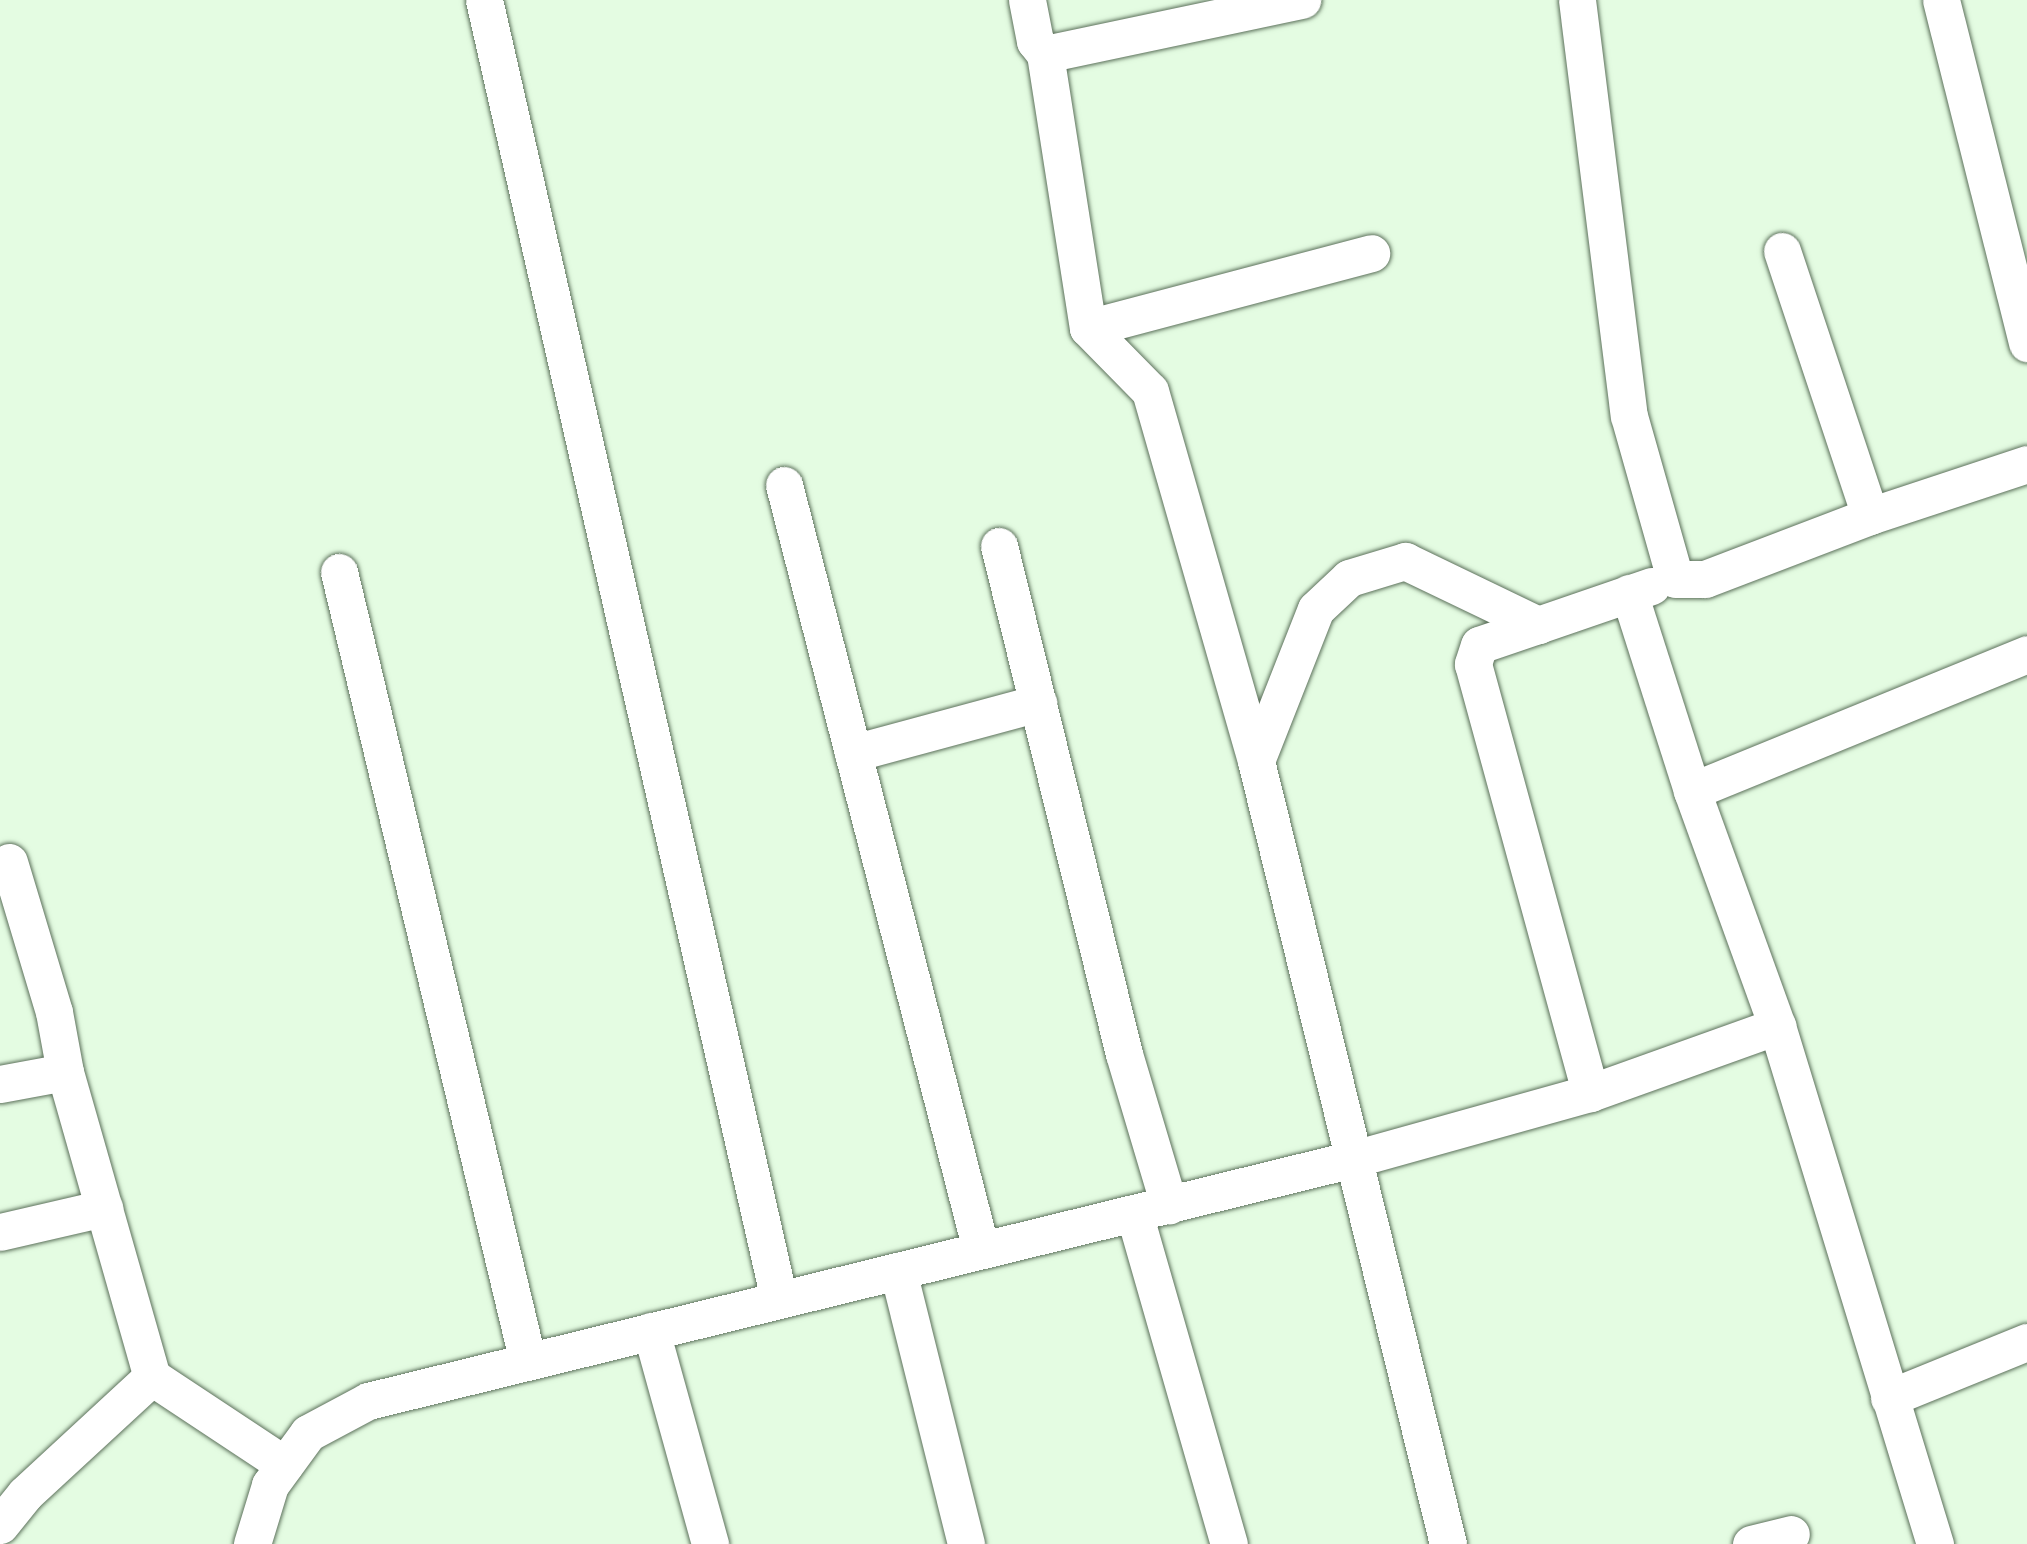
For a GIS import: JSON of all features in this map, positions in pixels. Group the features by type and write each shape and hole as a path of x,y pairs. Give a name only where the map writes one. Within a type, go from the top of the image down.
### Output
{"street":[{"path":"484,0 779,1300"},
{"path":"1027,0 1035,41 1045,54 1088,328 1150,391 1256,761 1357,1158 1448,1544"},
{"path":"1045,54 1302,0"},
{"path":"1577,0 1629,415 1675,579"},
{"path":"1941,0 2027,343"},
{"path":"1782,251 1870,516"},
{"path":"1088,328 1371,253"},
{"path":"1590,1093 1474,664 1479,645 1675,579 1704,579 1870,516 2027,464"},
{"path":"784,485 981,1250"},
{"path":"999,546 1124,1054 1169,1205"},
{"path":"1256,761 1316,609 1349,578 1405,561 1538,625"},
{"path":"339,572 528,1362"},
{"path":"1629,593 1692,790 1777,1026 1935,1544"},
{"path":"1692,790 2027,654"},
{"path":"853,753 1038,703"},
{"path":"9,862 54,1012 65,1072 152,1377 285,1465"},
{"path":"252,1544 270,1485 308,1433 368,1401 1357,1158 1590,1093 1777,1026"},
{"path":"0,1084 65,1072"},
{"path":"0,1233 104,1208"},
{"path":"1133,1213 1229,1544"},
{"path":"898,1271 966,1544"},
{"path":"650,1331 710,1544"},
{"path":"1889,1398 2027,1342"},
{"path":"0,1525 24,1494 152,1377"},
{"path":"1751,1544 1791,1534"}]}
